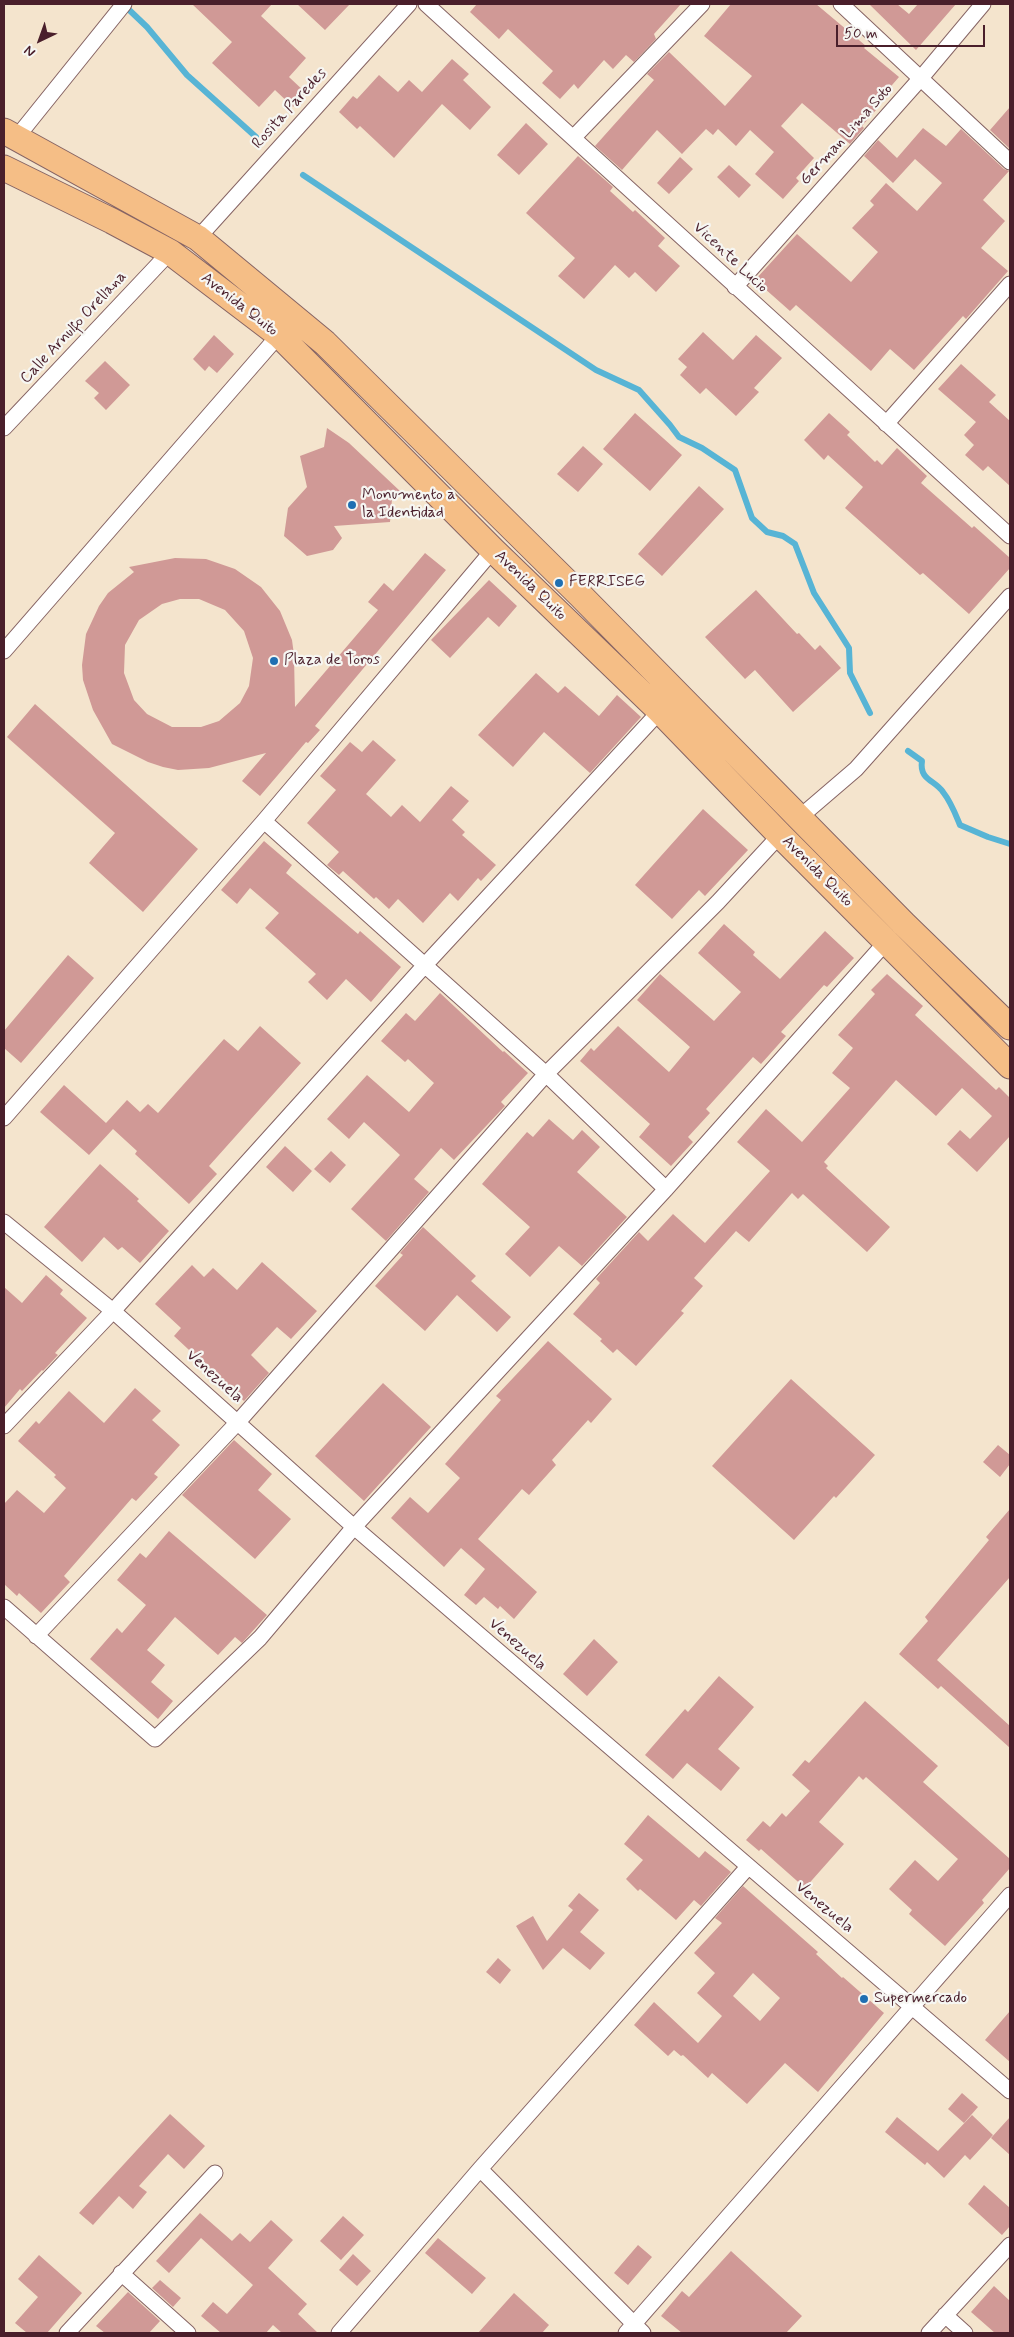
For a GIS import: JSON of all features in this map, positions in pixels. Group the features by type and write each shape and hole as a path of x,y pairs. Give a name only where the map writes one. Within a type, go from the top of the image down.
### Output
{"highway":[{"name":"Avenida Quito","path":"10,134 198,238 325,343 1010,1028"},
{"name":"Avenida Quito","path":"4,168 170,252 279,335 493,550 660,711 780,835 1010,1066"}],"street":[{"path":"10,134 124,4"},
{"name":"Rosita Paredes","path":"198,238 409,4"},
{"name":"Vicente Lucio","path":"426,4 1010,536"},
{"path":"574,137 702,4"},
{"path":"841,4 1010,162"},
{"name":"German Lima Soto","path":"735,287 921,78 983,4"},
{"name":"Calle Arnulfo Orellana","path":"4,428 170,252"},
{"path":"886,424 1010,284"},
{"path":"4,651 279,335"},
{"path":"4,1118 264,821 493,550"},
{"path":"800,817 856,770 1010,596"},
{"path":"4,1426 112,1311 425,965 660,711"},
{"path":"264,821 546,1074 666,1189"},
{"path":"36,1636 238,1422 546,1074 718,902 780,835"},
{"path":"4,1607 155,1739 260,1638 354,1527 666,1189 886,942"},
{"name":"Venezuela","path":"4,1222 112,1311 354,1527 1010,2091"},
{"path":"339,2333 480,2169 748,1867"},
{"path":"480,2169 634,2330 912,2006 1007,1905"},
{"path":"68,2333 215,2173"},
{"path":"928,2333 1010,2245"},
{"path":"122,2273 188,2333"},
{"path":"945,2315 965,2333"}],"building":[{"path":"192,4 272,4 261,16 306,58 289,77 306,93 293,107 275,90 259,107 212,63 232,42"},
{"path":"297,4 350,4 325,30"},
{"path":"477,4 681,4 654,34 656,39 634,62 626,55 613,69 604,60 578,89 574,84 560,99 542,83 553,71 508,29 499,39 470,12"},
{"path":"731,4 816,4 899,77 873,107 876,110 850,144 802,103 781,126 814,158 796,178 799,181 783,199 755,174 774,152 750,130 736,146 718,129 713,135 706,129 682,154 657,130 622,170 595,146 654,80 647,74 669,52 725,106 752,76 704,36"},
{"path":"869,4 897,4 909,14 918,4 956,4 916,50"},
{"path":"452,59 469,74 463,80 491,107 470,130 442,104 394,158 360,126 357,129 339,112 353,96 357,99 379,75 398,92 409,80 422,92"},
{"path":"1010,107 1010,149 990,130"},
{"path":"526,123 548,144 519,175 497,155"},
{"path":"923,128 946,146 961,129 1004,169 1009,171 983,200 1005,221 981,248 1008,271 966,319 963,316 914,370 890,349 871,371 796,305 790,311 755,280 797,234 851,282 878,252 852,228 874,205 870,201 886,183 917,211 942,183 915,159 893,183 864,156 878,140 897,158"},
{"path":"578,156 613,187 610,191 633,212 635,210 665,238 658,246 680,266 656,292 635,272 629,278 615,265 584,299 558,276 575,258 526,213"},
{"path":"680,157 693,169 669,194 657,183"},
{"path":"729,165 751,185 739,198 717,177"},
{"path":"703,332 733,360 756,335 782,358 754,388 759,392 736,416 706,388 700,394 680,375 687,367 678,359"},
{"path":"214,335 234,354 217,373 209,366 205,371 193,359"},
{"path":"105,361 130,385 106,410 94,398 99,393 85,381"},
{"path":"961,364 996,395 989,402 1010,421 1010,486 988,466 983,471 965,455 974,445 964,435 976,422 938,389"},
{"path":"635,413 682,455 650,491 603,449"},
{"path":"829,413 850,432 847,435 875,462 877,460 882,465 897,448 927,476 921,483 972,528 974,526 1010,558 1010,568 969,614 923,573 920,575 845,508 863,487 828,455 824,460 804,440"},
{"path":"327,428 349,443 401,492 392,499 390,522 334,526 342,538 333,550 307,556 284,536 288,508 307,487 300,456 324,447"},
{"path":"583,446 603,464 578,492 557,474"},
{"path":"699,486 724,509 662,576 638,554"},
{"name":"Plaza de Toros","path":"425,553 446,570 315,726 320,730 308,743 306,742 260,796 242,781 266,753 209,768 178,770 163,767 148,762 112,744 93,710 83,680 82,665 86,634 99,606 108,593 134,572 129,567 175,558 206,559 235,569 261,587 280,611 292,640 295,707 378,610 368,602 384,583 393,591","holes":["180,599 199,599 225,610 244,631 253,658 249,686 240,703 219,721 201,727 172,727 147,714 134,700 124,673 125,645 139,620 162,604"]},
{"path":"489,580 517,606 499,627 488,617 450,658 431,640"},
{"path":"756,590 797,634 799,633 815,650 820,645 841,668 793,712 755,670 745,679 705,637"},
{"path":"536,673 558,693 565,686 599,716 617,695 641,717 590,773 544,732 513,767 478,735"},
{"path":"35,704 198,849 143,912 89,863 115,833 7,737"},
{"path":"373,740 396,760 366,794 391,817 402,805 420,822 451,786 469,801 452,820 465,832 462,835 496,865 481,881 478,878 458,901 450,893 423,923 398,899 389,909 376,897 374,899 343,871 339,875 327,865 339,852 307,823 336,790 320,776 350,742 362,752"},
{"path":"703,809 748,850 705,896 699,890 672,919 635,885"},
{"path":"264,841 292,865 286,873 358,934 360,931 401,967 371,1002 346,979 327,1000 308,982 316,974 265,928 279,913 250,888 237,904 221,890"},
{"path":"724,924 755,952 753,955 780,979 825,931 854,958 827,987 824,985 781,1032 786,1036 761,1064 753,1057 706,1109 710,1113 688,1137 693,1142 671,1166 639,1137 650,1124 580,1061 591,1048 594,1051 618,1026 669,1072 690,1047 637,1000 660,974 714,1021 741,992 698,953"},
{"path":"68,955 94,978 21,1063 4,1048 4,1031"},
{"path":"887,974 923,1006 915,1015 996,1090 999,1087 1010,1098 1010,1136 977,1172 947,1144 960,1130 970,1139 992,1116 962,1088 936,1116 896,1080 824,1162 828,1166 826,1168 890,1227 867,1252 803,1194 798,1199 792,1193 749,1242 736,1231 694,1278 703,1286 681,1311 684,1313 636,1366 617,1349 613,1353 600,1341 602,1339 573,1314 600,1283 596,1279 639,1232 648,1241 673,1214 705,1243 770,1171 737,1142 766,1109 802,1142 850,1088 832,1073 853,1048 838,1035 875,994 871,990"},
{"path":"440,993 528,1073 501,1102 505,1106 454,1160 441,1148 414,1179 429,1192 386,1241 351,1209 400,1155 364,1122 349,1139 327,1119 367,1075 409,1112 434,1083 408,1059 405,1062 381,1041 406,1013 415,1021"},
{"path":"260,1026 301,1063 209,1166 217,1174 189,1204 135,1154 137,1151 113,1129 89,1155 40,1112 64,1085 106,1123 127,1100 140,1112 148,1104 158,1113 224,1039 238,1051"},
{"path":"549,1119 573,1140 582,1130 600,1147 577,1172 627,1217 582,1266 559,1246 530,1277 505,1254 530,1227 482,1184 527,1132 533,1137"},
{"path":"285,1146 312,1171 293,1192 266,1167"},
{"path":"331,1151 346,1165 330,1183 314,1169"},
{"path":"100,1164 139,1199 137,1201 169,1231 140,1263 122,1247 118,1250 104,1237 82,1262 44,1227"},
{"path":"423,1227 476,1276 471,1281 511,1317 497,1332 457,1295 425,1331 375,1286 403,1255 400,1253"},
{"path":"262,1262 317,1311 291,1339 277,1327 251,1355 269,1373 244,1401 174,1336 181,1328 155,1304 192,1265 204,1277 213,1268 237,1290"},
{"path":"46,1275 63,1290 60,1294 87,1318 55,1353 58,1355 22,1391 20,1389 4,1408 4,1287 22,1303"},
{"path":"548,1341 612,1399 591,1423 588,1420 552,1460 556,1465 529,1495 522,1489 478,1539 537,1592 514,1619 500,1606 498,1609 484,1597 476,1605 464,1595 485,1569 461,1548 444,1567 391,1518 410,1497 428,1513 460,1478 445,1464 501,1400 496,1396"},
{"path":"791,1379 875,1455 794,1540 712,1466"},
{"path":"383,1383 431,1427 364,1501 315,1456"},
{"path":"135,1388 161,1411 152,1420 180,1445 154,1474 158,1477 136,1501 132,1498 64,1576 70,1582 41,1613 19,1593 17,1596 4,1584 4,1504 17,1490 44,1513 66,1488 54,1477 56,1475 18,1441 36,1421 39,1424 69,1391 104,1423"},
{"path":"234,1440 272,1474 258,1490 291,1519 255,1559 182,1495"},
{"path":"998,1445 1010,1455 1010,1464 1000,1477 983,1462"},
{"path":"1010,1509 1010,1577 937,1660 1010,1726 1010,1748 941,1686 938,1689 899,1654 928,1621 925,1617 989,1540 986,1537"},
{"path":"169,1531 267,1615 242,1643 235,1637 218,1655 175,1617 147,1650 165,1665 151,1682 173,1701 158,1719 90,1659 117,1628 122,1633 146,1605 117,1580 140,1553 146,1558"},
{"path":"594,1639 618,1662 587,1696 563,1674"},
{"path":"719,1676 754,1707 718,1749 740,1768 721,1791 687,1763 673,1779 645,1755 685,1709 688,1712"},
{"path":"865,1701 938,1766 923,1782 1010,1859 1010,1868 982,1900 984,1903 945,1946 909,1914 912,1910 889,1889 915,1860 938,1881 958,1859 866,1777 863,1780 859,1776 819,1822 844,1844 805,1888 761,1849 759,1851 746,1840 763,1821 770,1827 782,1813 786,1817 810,1791 792,1775 805,1760 809,1763"},
{"path":"648,1815 699,1858 705,1851 731,1872 701,1906 694,1900 676,1920 640,1889 638,1891 626,1879 643,1860 624,1844"},
{"path":"743,1886 818,1952 816,1954 842,1978 884,2013 818,2092 785,2063 747,2104 712,2073 708,2078 683,2055 681,2056 674,2050 668,2056 634,2025 654,2002 698,2043 722,2016 697,1993 715,1973 694,1953 722,1923 715,1918","holes":["753,1973 780,1998 760,2021 733,1996"]},
{"path":"579,1893 599,1910 580,1932 605,1953 590,1970 563,1948 543,1970 516,1926 533,1916 547,1941 573,1910 568,1906"},
{"path":"498,1958 511,1970 500,1984 486,1972"},
{"path":"1010,2011 1010,2062 985,2040"},
{"path":"962,2093 978,2107 964,2123 948,2109"},
{"path":"170,2114 205,2146 184,2169 168,2154 139,2186 147,2192 133,2209 119,2196 93,2225 79,2213"},
{"path":"972,2115 993,2135 970,2160 965,2155 944,2178 927,2162 925,2165 885,2132 897,2117 938,2151"},
{"path":"1010,2117 1010,2155 991,2138"},
{"path":"984,2185 1010,2208 1010,2226 1002,2235 968,2204"},
{"path":"200,2213 232,2241 240,2233 250,2242 271,2220 293,2240 268,2268 307,2304 298,2314 318,2333 282,2333 273,2325 266,2333 221,2333 201,2316 213,2302 227,2314 253,2285 201,2238 169,2273 156,2261"},
{"path":"343,2216 364,2235 341,2260 320,2241"},
{"path":"438,2238 486,2278 472,2294 425,2253"},
{"path":"638,2245 652,2257 628,2285 614,2273"},
{"path":"731,2251 802,2316 786,2333 682,2333 661,2316 682,2291 689,2297"},
{"path":"353,2254 371,2271 357,2286 339,2270"},
{"path":"39,2255 82,2293 47,2333 27,2333 15,2323 38,2297 18,2279"},
{"path":"160,2280 181,2298 173,2307 152,2288"},
{"path":"994,2286 1010,2301 1010,2333 995,2333 971,2312"},
{"path":"128,2292 160,2321 149,2333 105,2333 96,2326"},
{"path":"514,2293 549,2325 542,2333 478,2333"}],"waterway":[{"path":"124,5 147,27 187,75 256,137"},
{"path":"303,175 596,370 639,390 679,437 702,448 735,470 752,518 767,532 783,536 795,544 814,593 849,648 850,673 870,713"},
{"path":"908,751 922,761 925,776 940,788 946,796 960,825 1010,844"}],"place":[{"name":"Monumento a la Identidad","path":"352,505"},
{"name":"FERRISEG","path":"559,583"},
{"name":"Plaza de Toros","path":"274,661"},
{"name":"Supermercado","path":"864,1999"}]}
